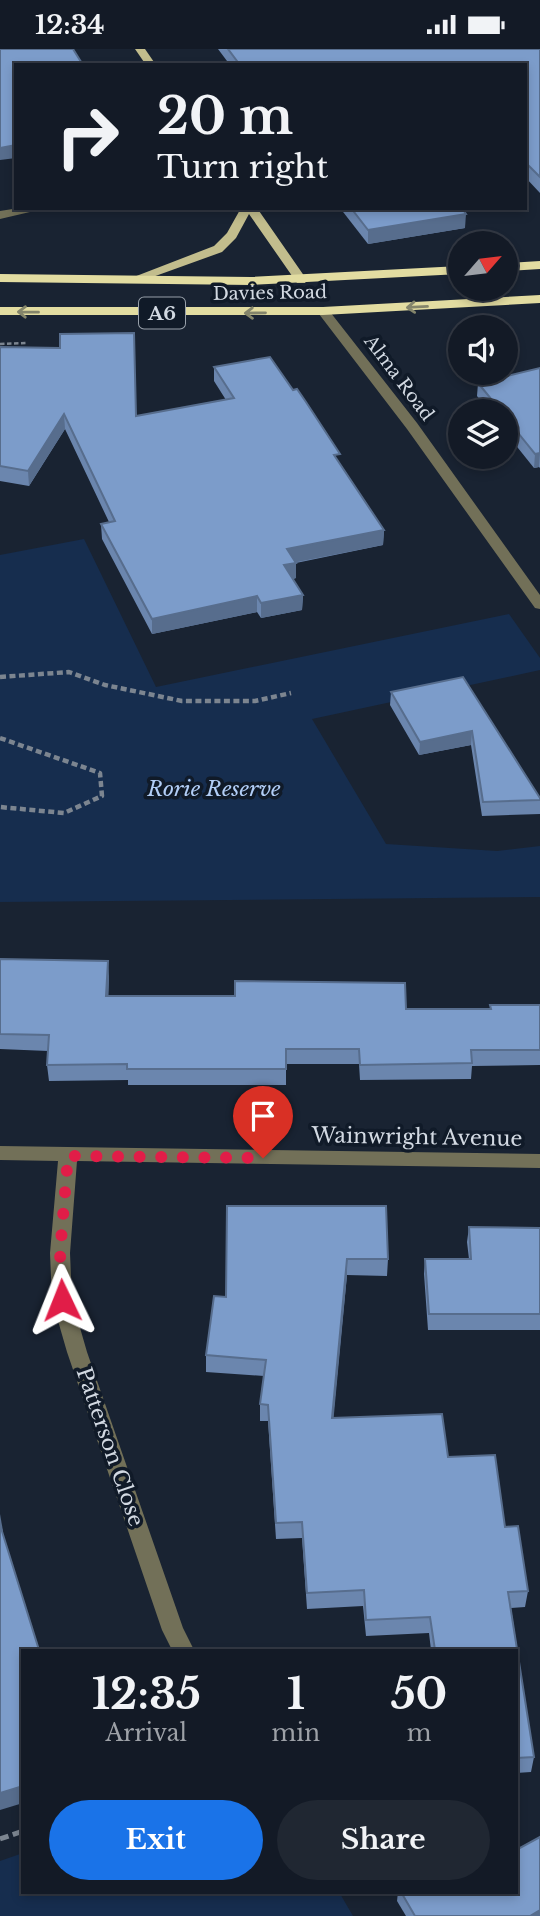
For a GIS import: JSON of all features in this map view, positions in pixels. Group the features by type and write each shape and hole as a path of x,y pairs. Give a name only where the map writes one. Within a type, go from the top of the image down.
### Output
{"highway":[{"path":"518,266 540,265"},
{"name":"Davies Road","path":"0,278 301,280 448,271"},
{"name":"Alma Road","path":"301,280 323,311"},
{"name":"Davies Road","path":"0,311 323,311 540,299"}],"main road":[{"path":"132,280 218,249 232,235 248,210"},
{"name":"Alma Road","path":"250,210 301,280"}],"street":[{"path":"0,215 29,210"},
{"name":"Alma Road","path":"323,311 412,426 540,605"},
{"name":"Wainwright Avenue","path":"0,1153 540,1161"},
{"name":"Patterson Close","path":"68,1156 60,1253 62,1300 173,1630 182,1649"}],"path":[{"path":"0,677 69,672 105,685 182,701 255,701 291,692"},
{"path":"0,739 100,773 102,796 64,813 0,807"},
{"path":"0,1839 21,1832"}],"green space":[{"name":"Rorie Reserve","path":"84,539 156,687 509,614 540,658 540,670 312,719 386,844 497,851 540,846 540,897 0,902 0,555"},
{"path":"21,1854 21,1894 340,1894 353,1916 0,1916 0,1861"}],"building":[{"path":"0,49 73,49 82,63 14,63 14,145 0,148"},
{"path":"228,49 540,49 540,177 527,164 527,63 238,63"},
{"path":"353,210 463,210 466,214 368,230"},
{"path":"134,333 136,416 234,398 214,367 270,357 293,390 297,389 306,402 340,454 334,455 384,530 287,549 296,563 284,565 303,595 261,603 257,596 152,619 101,524 115,521 64,414 28,471 0,466 0,347 60,348 60,334"},
{"path":"540,368 540,453 535,454 518,433 518,399 491,399 480,385 518,385 518,373"},
{"path":"463,677 540,800 483,802 472,731 420,742 391,692"},
{"path":"0,959 108,961 106,996 235,996 235,981 405,983 406,1009 491,1009 490,1005 540,1005 540,1050 471,1050 472,1063 360,1065 359,1049 286,1049 286,1069 127,1069 127,1064 47,1065 49,1035 0,1034"},
{"path":"227,1206 386,1206 388,1259 347,1259 332,1418 442,1414 448,1457 495,1455 505,1527 518,1526 528,1591 508,1592 517,1649 435,1649 430,1617 366,1620 364,1590 307,1593 302,1522 276,1523 268,1405 260,1404 266,1360 206,1355 214,1296 226,1297"},
{"path":"469,1227 540,1228 540,1314 429,1314 425,1259 471,1259"},
{"path":"0,1525 39,1649 21,1649 21,1787 0,1793"},
{"path":"518,1655 534,1757 518,1758"},
{"path":"540,1837 540,1910 530,1916 415,1916 402,1894 518,1894 518,1849"}],"route":[{"path":"62,1300 60,1253 68,1156 263,1158"}]}
